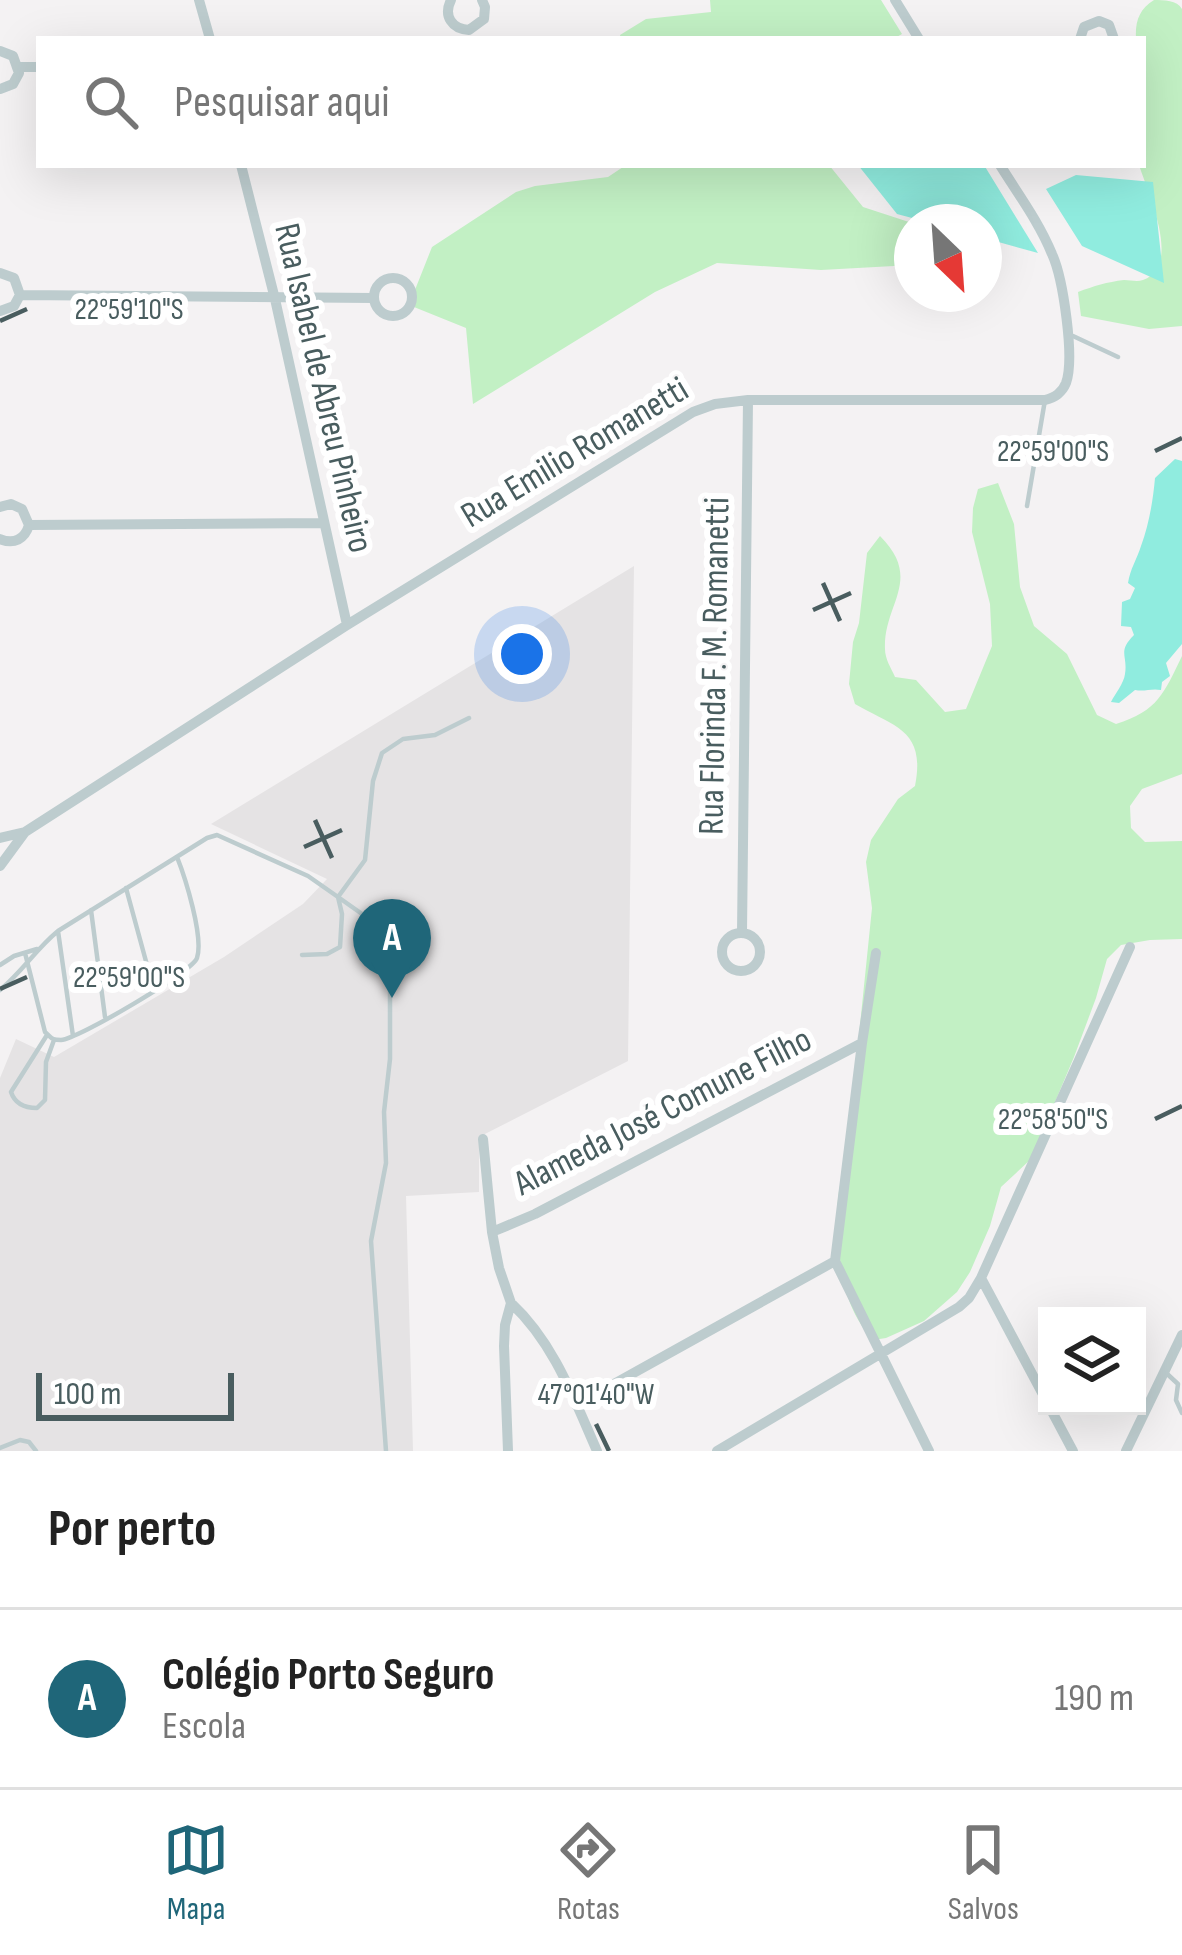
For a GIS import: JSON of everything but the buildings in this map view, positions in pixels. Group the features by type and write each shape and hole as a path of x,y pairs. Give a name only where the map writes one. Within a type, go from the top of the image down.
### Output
{"street":[{"path":"199,0 210,36"},
{"path":"451,0 447,12 452,23 469,30 484,20 482,0"},
{"path":"896,0 917,36"},
{"path":"1081,36 1088,23 1099,20 1109,25 1113,36"},
{"path":"0,52 13,56 19,67 14,84 0,89"},
{"path":"19,67 36,67"},
{"name":"Rua Isabel de Abreu Pinheiro","path":"242,168 347,626"},
{"path":"1002,168 1042,231 1061,278 1068,377 1060,392 1045,400"},
{"path":"0,273 14,278 20,295 14,306 0,311"},
{"path":"20,295 374,298"},
{"name":"Rua Emilio Romanetti","path":"0,838 25,832 693,412 748,400 1045,400"},
{"name":"Rua Florinda F. M. Romanetti","path":"742,933 748,400"},
{"path":"0,507 22,508 29,519 23,537 12,542 0,539"},
{"path":"29,525 324,524"},
{"name":"Rua Emilio Romanetti","path":"0,866 25,832"},
{"path":"718,1451 969,1298 1130,947"},
{"path":"876,953 836,1261 929,1451"},
{"name":"Alameda José Comune Filho","path":"492,1232 862,1043"},
{"path":"484,1139 492,1232 512,1304 548,1346 597,1451"},
{"path":"576,1406 836,1261"},
{"path":"981,1277 1038,1385"},
{"path":"508,1451 504,1346 512,1304"},
{"path":"1126,1451 1182,1335"},
{"path":"1054,1415 1073,1451"}],"lane":[{"path":"1067,333 1118,357"},
{"path":"1028,506 1045,400"},
{"path":"302,955 333,953 340,947 338,897 365,860 382,753 403,739 435,735 469,718"},
{"path":"0,990 58,931 207,838 223,836 308,877 379,926 390,943 390,1059 384,1112 386,1163 371,1241 386,1451"},
{"path":"25,952 47,1034 55,1039 67,1040 159,988 192,967 199,951 176,857"},
{"path":"126,888 147,965 159,988"},
{"path":"91,910 105,1020"},
{"path":"58,931 73,1036"},
{"path":"0,965 37,949"},
{"path":"47,1034 10,1092 27,1108 37,1108 45,1100 46,1062 55,1039"},
{"path":"1164,1371 1178,1384 1182,1413"},
{"path":"0,1448 20,1440 36,1451"}],"shaded area":[{"path":"710,0 881,0 902,34 620,36 646,19 711,12"},
{"path":"1174,2 1182,9 1182,326 1149,329 1081,316 1078,292 1112,282 1143,280 1160,260 1159,229 1140,168 1146,168 1146,36 1136,36 1136,27 1149,4"},
{"path":"622,168 831,168 863,207 894,217 894,266 821,270 717,263 655,292 473,404 466,328 409,305 432,247 516,192 608,177"},
{"path":"860,168 986,168 1038,253 1002,243 1002,204 894,204 894,210"},
{"path":"1076,175 1153,182 1164,283 1082,246 1046,189"},
{"path":"1175,459 1182,461 1182,644 1166,663 1170,676 1161,690 1135,690 1119,703 1111,702 1124,677 1124,650 1134,635 1131,627 1121,626 1122,602 1130,599 1135,588 1128,583 1146,529 1155,478"},
{"path":"998,483 1014,524 1020,587 1034,626 1067,654 1097,715 1116,724 1151,707 1182,656 1182,774 1142,789 1130,806 1131,828 1145,842 1182,841 1182,939 1121,945 1107,959 1074,1057 1031,1159 1001,1187 970,1272 957,1292 924,1321 873,1340 855,1314 844,1284 838,1198 845,1171 872,908 866,862 871,840 898,799 915,786 917,767 916,753 904,733 855,704 849,684 853,642 867,553 880,536 899,566 885,649 895,677 916,680 945,712 966,709 992,646 990,604 972,532 973,508 978,489"},
{"path":"634,566 628,1061 479,1137 479,1192 406,1196 413,1451 0,1451 0,1078 16,1039 54,1057 224,957 303,904 327,879 211,824"}],"place":[{"name":"Colégio Porto Seguro","path":"392,998"}]}
